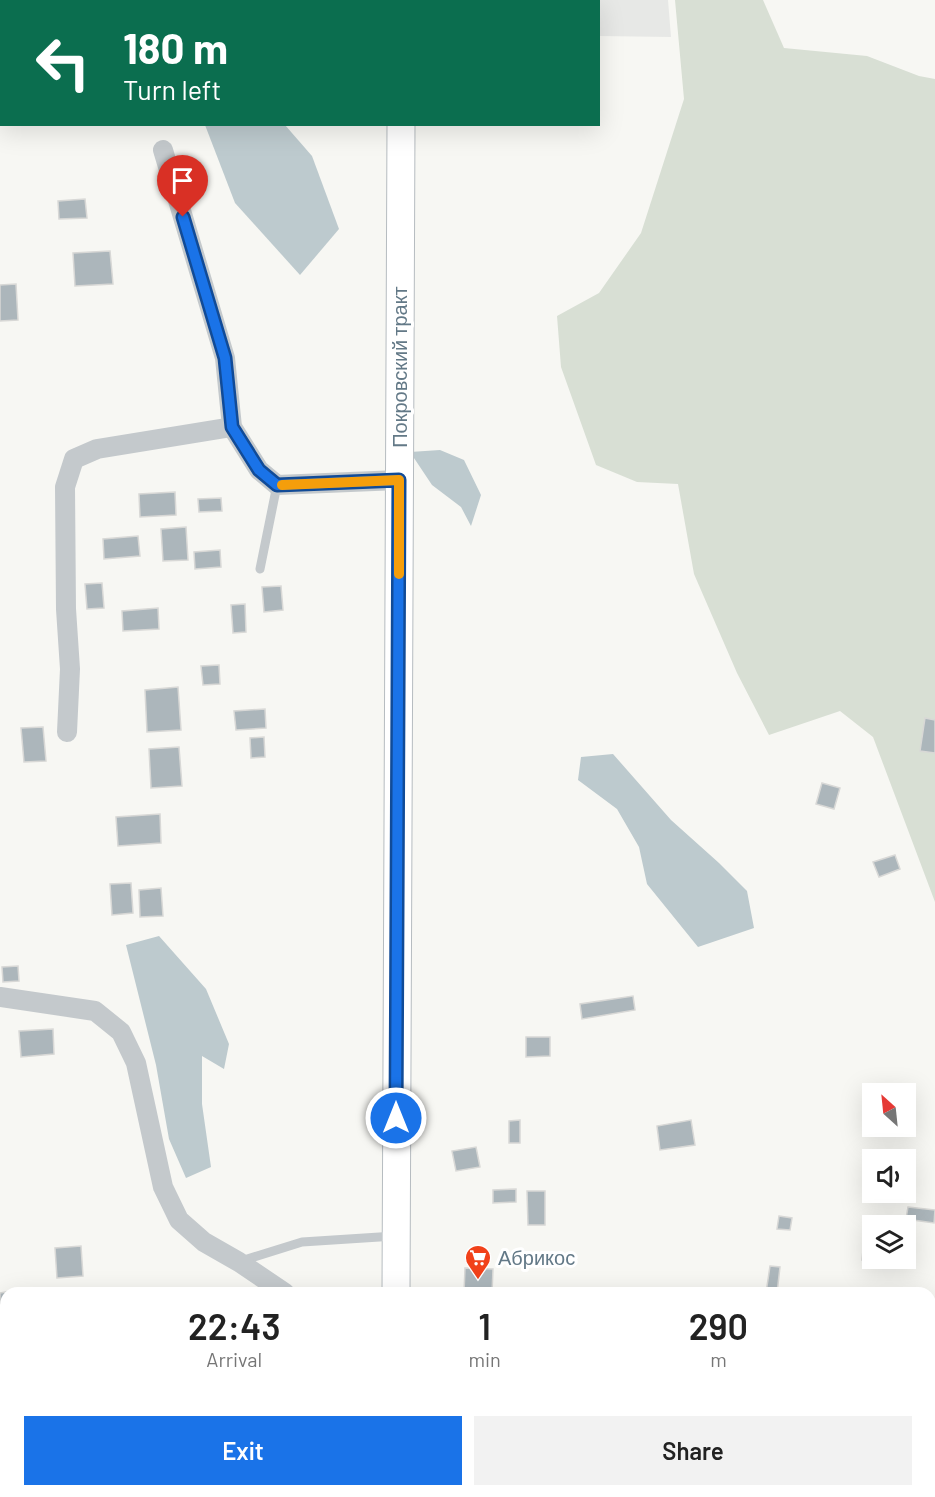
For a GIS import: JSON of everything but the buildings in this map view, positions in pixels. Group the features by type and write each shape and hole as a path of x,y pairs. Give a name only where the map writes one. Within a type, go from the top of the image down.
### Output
{"main road":[{"name":"Покровский тракт","path":"396,1287 401,126"}],"street":[{"path":"163,150 225,358 232,427 259,470 277,485 399,480"},
{"path":"68,732 70,669 66,609 65,487 74,459 97,449 232,427"},
{"path":"0,998 95,1011 121,1032 136,1063 163,1187 179,1220 204,1242 276,1287"}],"lane":[{"path":"260,569 277,485"},
{"path":"239,1262 302,1242 396,1236"}],"shaded area":[{"path":"600,0 668,0 671,37 600,36"},
{"path":"675,0 763,0 784,48 867,56 919,76 935,79 935,902 873,737 840,711 769,735 737,673 694,574 678,484 637,482 596,465 561,367 557,316 599,293 641,233 684,99"},
{"path":"205,126 286,126 312,156 339,229 300,275 235,203"},
{"path":"440,450 464,460 481,495 471,526 461,507 432,485 410,452"},
{"path":"613,754 671,820 747,891 754,928 698,947 647,884 639,847 617,809 578,780 581,757"},
{"path":"159,936 206,989 229,1044 224,1069 202,1056 202,1104 211,1167 186,1178 169,1139 156,1065 126,945"}],"slow traffic":[{"path":"282,485 399,480 399,574"}],"place":[{"name":"Абрикос","path":"478,1281"}],"route":[{"path":"183,217 225,358 232,427 259,470 277,485 399,480 396,1118"}]}
